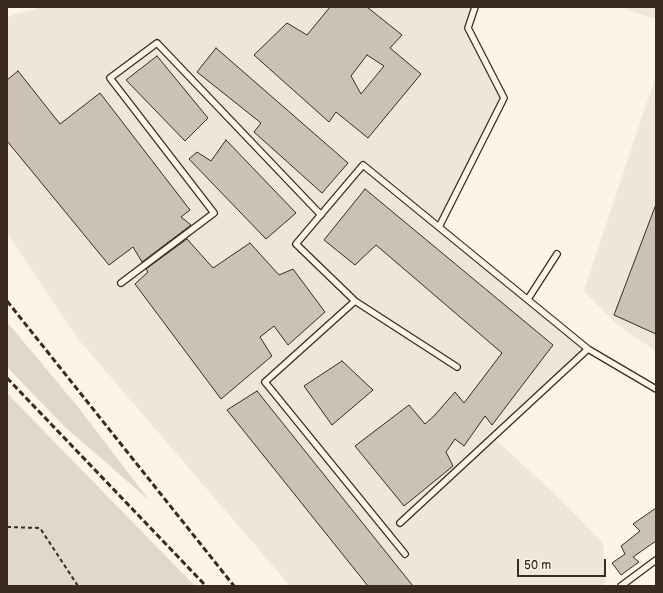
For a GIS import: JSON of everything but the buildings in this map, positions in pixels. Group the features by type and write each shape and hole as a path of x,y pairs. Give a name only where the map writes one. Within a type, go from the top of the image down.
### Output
{"lane":[{"path":"439,227 504,98 468,28 475,7"},
{"path":"121,283 214,213 110,78 157,44 321,215"},
{"path":"458,367 355,301 296,244 363,165 588,349 656,389"},
{"path":"528,299 557,254"},
{"path":"355,301 265,382 405,554"},
{"path":"400,523 588,349"},
{"path":"621,586 656,560"}],"path":[{"path":"7,527 40,528 78,586"}],"shaded area":[{"path":"41,7 477,7 468,28 504,98 442,230 588,349 493,437 559,498 603,543 606,582 602,586 290,586 78,339 7,233 7,17"},
{"path":"618,7 656,7 656,19"},
{"path":"656,76 656,351 619,326 584,291"},
{"path":"7,322 78,407 149,500 65,427 7,367"},
{"path":"7,393 35,422 195,586 7,586"}],"railway":[{"path":"7,301 234,586"},
{"path":"7,378 206,586"}]}
